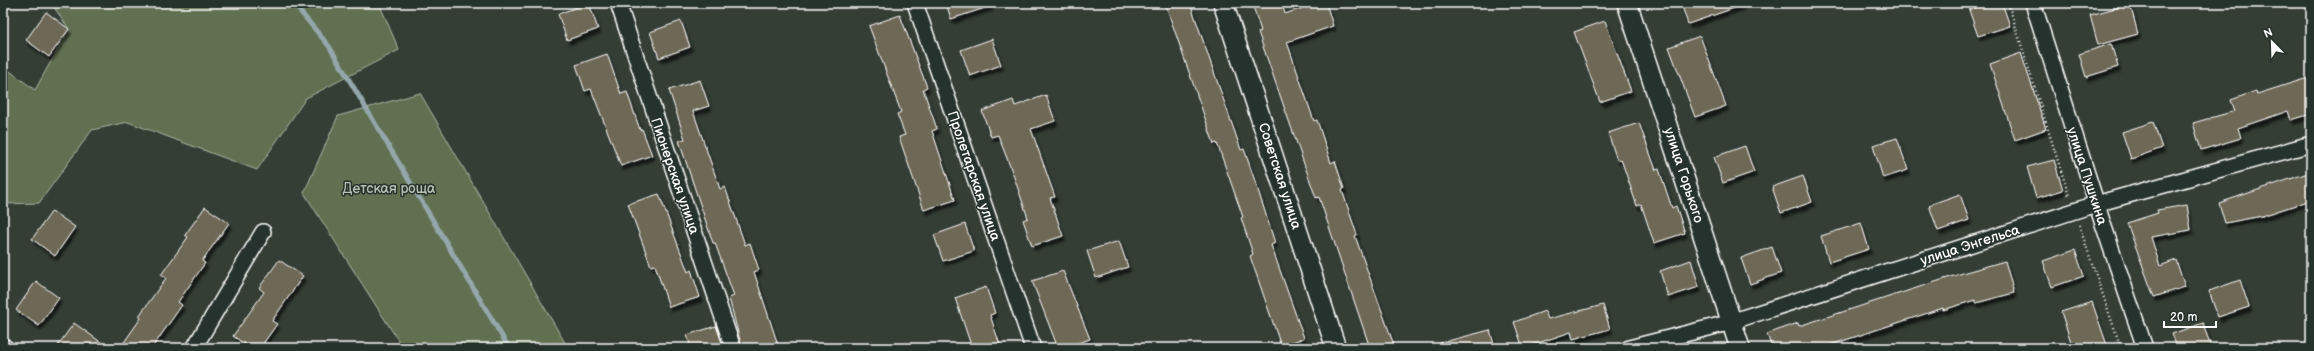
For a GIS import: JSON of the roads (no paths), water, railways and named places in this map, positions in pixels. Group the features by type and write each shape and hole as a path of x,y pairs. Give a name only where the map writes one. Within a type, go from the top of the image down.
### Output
{"street":[{"name":"Пионерская улица","path":"618,3 733,348"},
{"name":"Пролетарская улица","path":"915,3 1033,348"},
{"name":"Советская улица","path":"1223,3 1336,348"},
{"name":"улица Горького","path":"1627,3 1740,348"},
{"name":"улица Пушкина","path":"2033,3 2096,204 2145,348"},
{"name":"улица Энгельса","path":"1629,348 1732,321 2096,204 2311,144"},
{"path":"194,348 264,232"}],"waterway":[{"path":"293,3 329,46 509,348"}],"park label":[{"name":"Детская роща","path":"389,188"}]}
